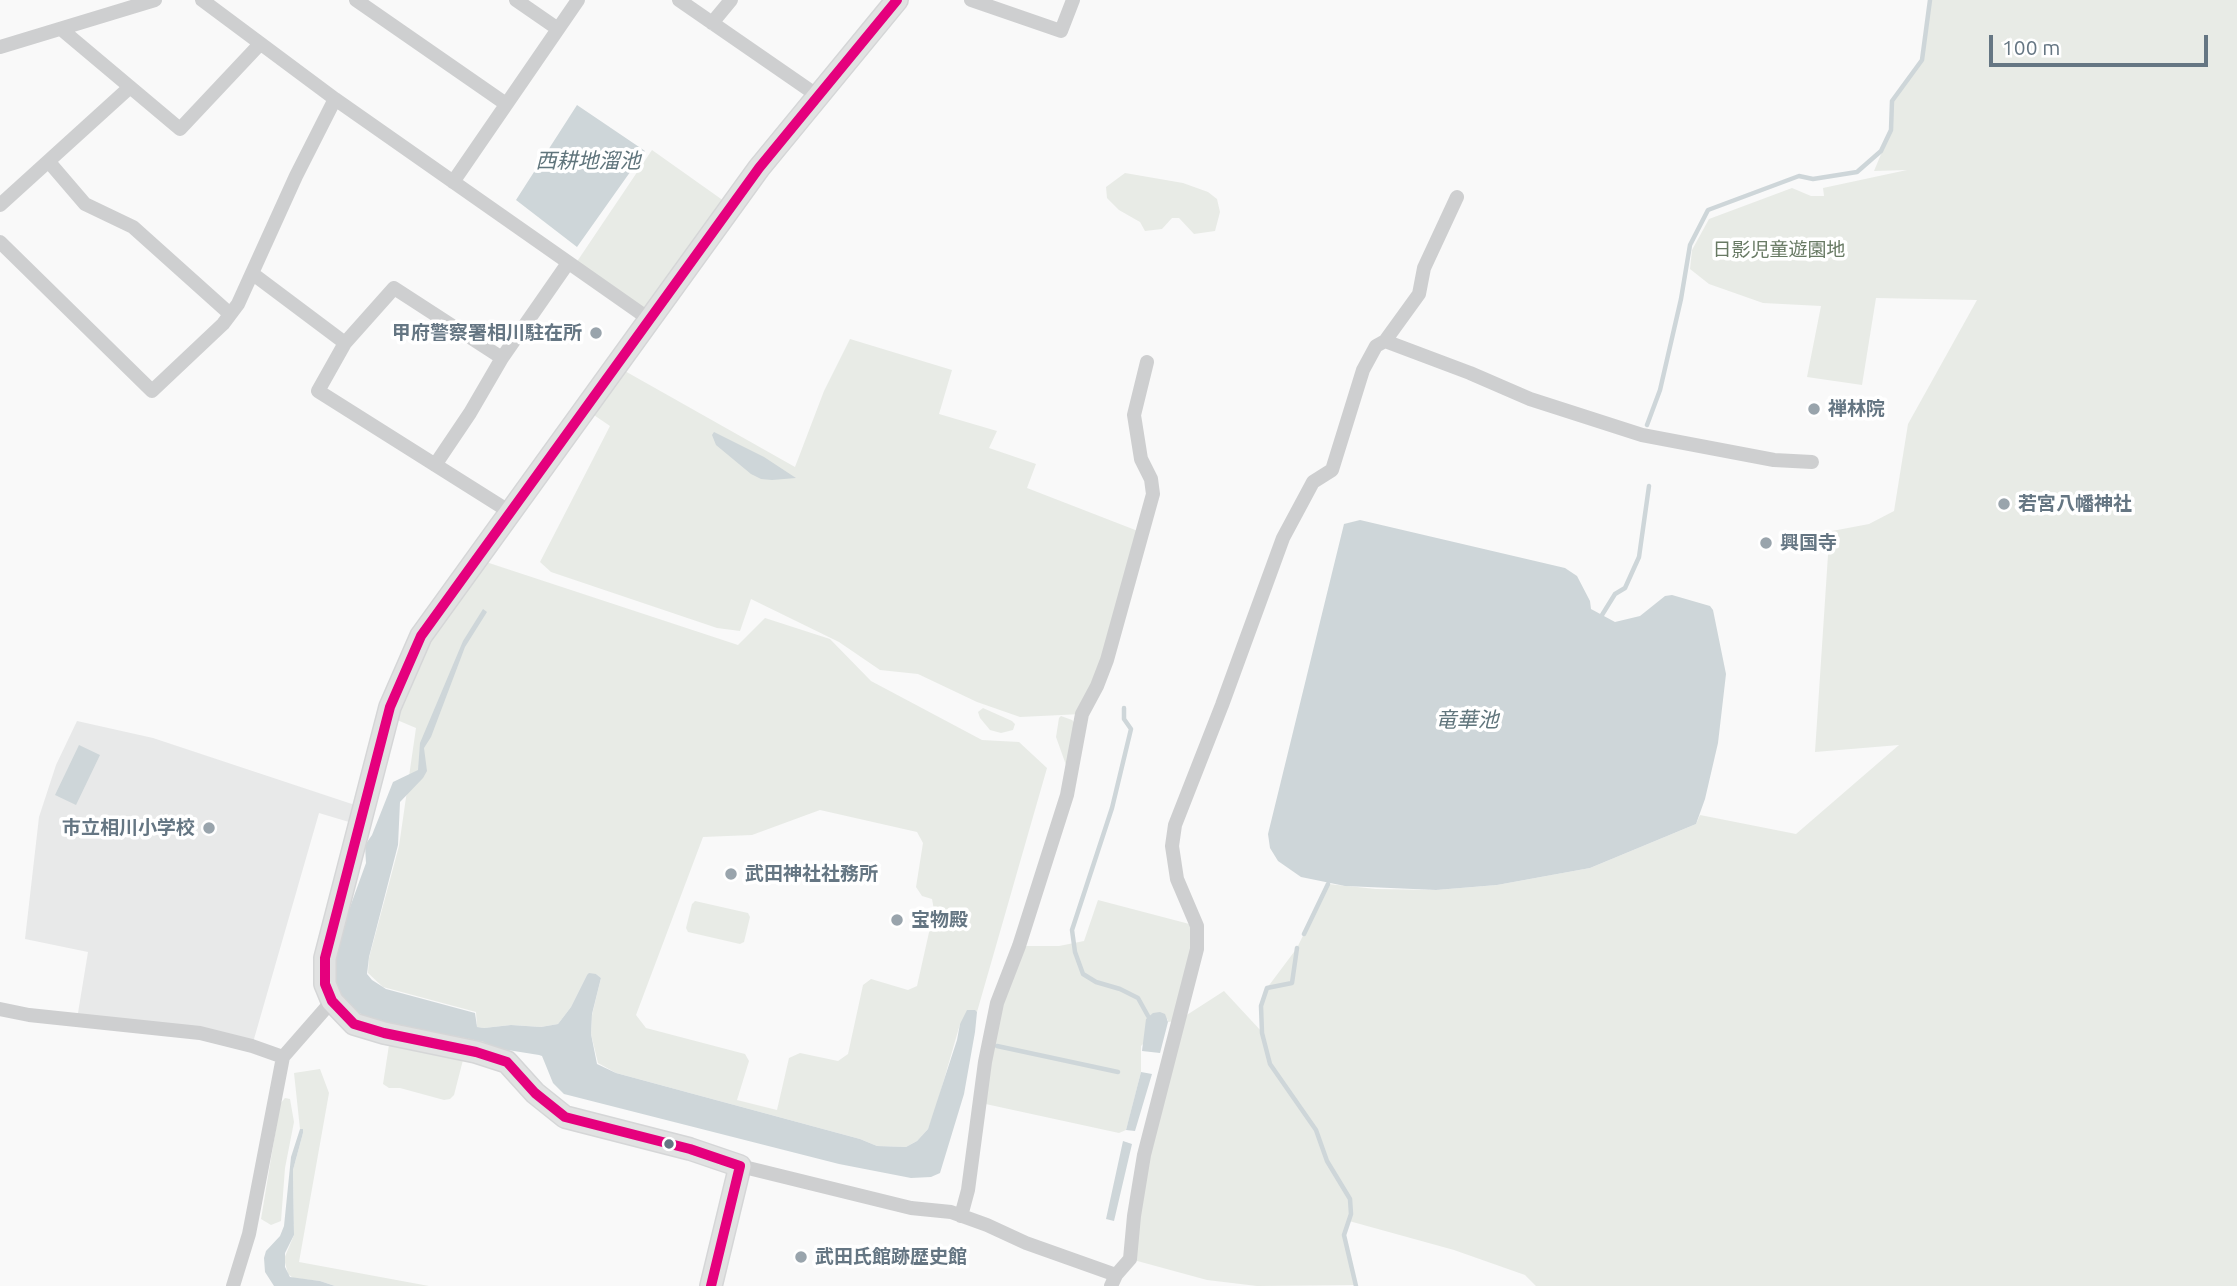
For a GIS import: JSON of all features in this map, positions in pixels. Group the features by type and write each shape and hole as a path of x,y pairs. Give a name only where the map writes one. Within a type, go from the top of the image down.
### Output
{"main road":[{"path":"711,1286 740,1166 690,1149 565,1117 535,1093 507,1062 476,1052 354,1024 332,1001 325,984 325,958 390,707 421,636 759,168 898,0"}],"street":[{"path":"0,47 155,0"},
{"path":"202,0 335,99 649,319"},
{"path":"356,0 506,104"},
{"path":"516,0 558,29"},
{"path":"453,182 578,0"},
{"path":"680,0 818,96"},
{"path":"712,23 732,0"},
{"path":"971,0 1061,31 1073,0"},
{"path":"61,29 180,129 260,44"},
{"path":"0,205 129,88"},
{"path":"0,242 152,391 238,304 282,206 335,99"},
{"path":"49,162 85,204 133,227 230,314"},
{"path":"740,1166 911,1208 951,1212 987,1225 1113,1281 1130,1259 1144,1155 1197,949 1197,926 1177,879 1172,846 1175,825 1283,538 1313,482 1332,470 1363,370 1376,346 1385,341 1419,294 1424,268 1457,197"},
{"path":"435,465 502,358 568,262"},
{"path":"253,274 345,343"},
{"path":"502,358 394,288 345,343 318,391 510,512"},
{"path":"1385,341 1530,398 1642,435 1763,459 1812,462"},
{"path":"961,1216 968,1190 985,1062 997,1003 1019,946 1063,807 1082,714 1108,660 1153,494 1151,479 1141,459 1134,415 1147,362"},
{"path":"233,1286 248,1234 283,1057 332,1001"},
{"path":"0,1009 29,1015 200,1033 283,1057"}],"shaded area":[{"path":"77,721 153,738 364,808 359,825 319,813 252,1046 77,1019 88,952 25,939 39,817 56,765"}],"green space":[{"name":"日影児童遊園地","path":"1930,0 2237,0 2237,1286 1536,1286 1525,1275 1454,1250 1349,1221 1344,1235 1354,1285 1257,1286 1207,1280 1130,1259 1177,1021 1168,1022 1168,1019 1141,1046 1141,1072 1126,1130 1119,1133 981,1103 985,1062 1019,946 1059,946 1084,941 1098,900 1197,926 1179,1020 1224,991 1262,1032 1261,1006 1267,988 1297,948 1328,884 1376,889 1436,890 1497,885 1590,868 1696,824 1700,815 1796,834 1899,745 1815,752 1828,555 1832,531 1869,524 1894,511 1908,424 1977,300 1876,298 1862,385 1807,377 1821,306 1763,303 1709,284 1690,269 1692,250 1709,219 1792,188 1811,196 1824,196 1823,188 1907,170 1874,171 1891,130 1892,101 1922,60"},
{"path":"652,150 731,206 649,319 574,266"},
{"path":"1125,173 1183,183 1208,192 1217,199 1220,212 1215,231 1194,234 1179,218 1172,218 1162,229 1145,231 1140,222 1119,210 1107,198 1106,187"},
{"path":"850,339 952,370 939,414 997,431 989,448 1036,464 1027,488 1143,533 1082,714 1020,717 977,702 918,674 880,670 839,642 751,599 740,631 717,628 551,572 540,562 610,426 585,409 616,366 795,467 824,391"},
{"path":"483,561 738,645 765,618 830,639 871,681 982,740 1019,742 1047,768 977,1012 974,1010 960,1024 935,1111 928,1129 917,1141 906,1147 877,1146 860,1139 616,1073 598,1063 591,1034 592,1015 601,978 596,974 587,975 571,1007 558,1024 484,1028 477,1027 476,1012 383,987 368,973 369,958 399,846 416,728 397,720 426,647","holes":["820,810 917,832 923,843 916,887 922,896 932,899 934,910 917,986 908,990 871,979 863,985 848,1054 838,1061 800,1053 789,1058 777,1110 737,1100 749,1061 745,1054 646,1028 636,1015 703,837 752,835"]},
{"path":"983,708 1012,721 1015,724 1013,730 1001,733 990,730 978,712"},
{"path":"1061,716 1076,724 1066,765 1056,737"},
{"path":"695,901 748,913 750,917 744,942 740,944 688,932 686,928"},
{"path":"392,1042 463,1060 454,1095 444,1100 400,1088 389,1088 383,1084 389,1045"},
{"path":"320,1069 329,1093 299,1262 429,1286 335,1286 320,1281 293,1278 288,1274 284,1259 294,1235 293,1170 303,1133 303,1129 300,1129 294,1073"},
{"path":"285,1098 290,1099 294,1122 285,1168 281,1221 271,1225 261,1219 280,1104"}],"water":[{"name":"西耕地溜池","path":"577,105 645,151 577,247 516,200"},
{"path":"714,432 764,457 796,478 772,480 751,474 716,445 712,435"},
{"name":"竜華池","path":"1360,520 1565,568 1577,576 1590,601 1591,609 1615,622 1640,616 1665,596 1672,595 1710,606 1726,674 1718,743 1705,799 1696,824 1590,868 1497,885 1436,890 1345,886 1301,877 1278,861 1270,848 1268,834 1344,524"},
{"path":"483,609 487,612 465,647 431,737 424,748 427,771 400,802 398,845 367,974 386,989 475,1013 477,1027 484,1028 558,1024 571,1007 587,975 596,974 601,978 592,1014 591,1034 597,1064 616,1073 860,1139 877,1146 906,1147 917,1141 928,1129 960,1024 967,1010 975,1010 975,1032 964,1094 940,1173 931,1177 911,1178 839,1164 564,1094 553,1083 542,1056 489,1047 484,1042 460,1037 379,1023 351,1009 338,992 334,968 337,943 366,863 365,845 372,835 393,782 418,770 420,743 463,641"},
{"path":"79,745 100,755 76,805 55,795"},
{"path":"1153,1013 1165,1014 1168,1022 1160,1053 1142,1051 1146,1019"},
{"path":"1141,1072 1152,1074 1135,1131 1126,1130"},
{"path":"300,1129 303,1129 303,1133 293,1170 294,1235 285,1253 285,1267 290,1277 335,1286 274,1286 265,1272 266,1251 280,1236 284,1226 291,1157"},
{"path":"1123,1141 1132,1144 1114,1221 1106,1219"}],"waterway":[{"path":"1647,425 1660,390 1681,299 1690,245 1708,210 1799,176 1813,179 1857,172 1881,151 1891,130 1892,101 1922,60 1930,0"},
{"path":"1602,615 1615,594 1625,588 1639,557 1649,486"},
{"path":"1124,708 1124,719 1131,729 1112,808 1072,930 1075,952 1083,974 1096,982 1138,998 1148,1016"},
{"path":"1304,934 1328,884"},
{"path":"1297,948 1292,983 1267,988 1261,1006 1262,1033 1270,1064 1316,1130 1327,1161 1350,1199 1351,1214 1344,1235 1356,1286"},
{"path":"997,1046 1118,1072"}],"transit line":[{"path":"711,1286 740,1166 690,1149 565,1117 535,1093 507,1062 476,1052 354,1024 332,1001 325,984 325,958 390,707 421,636 759,168 897,0"}],"place":[{"name":"甲府警察署相川駐在所","path":"596,333"},
{"name":"禅林院","path":"1814,409"},
{"name":"若宮八幡神社","path":"2004,504"},
{"name":"興国寺","path":"1766,543"},
{"name":"市立相川小学校","path":"209,828"},
{"name":"武田神社社務所","path":"731,874"},
{"name":"宝物殿","path":"897,920"},
{"name":"武田氏館跡歴史館","path":"801,1257"}]}
